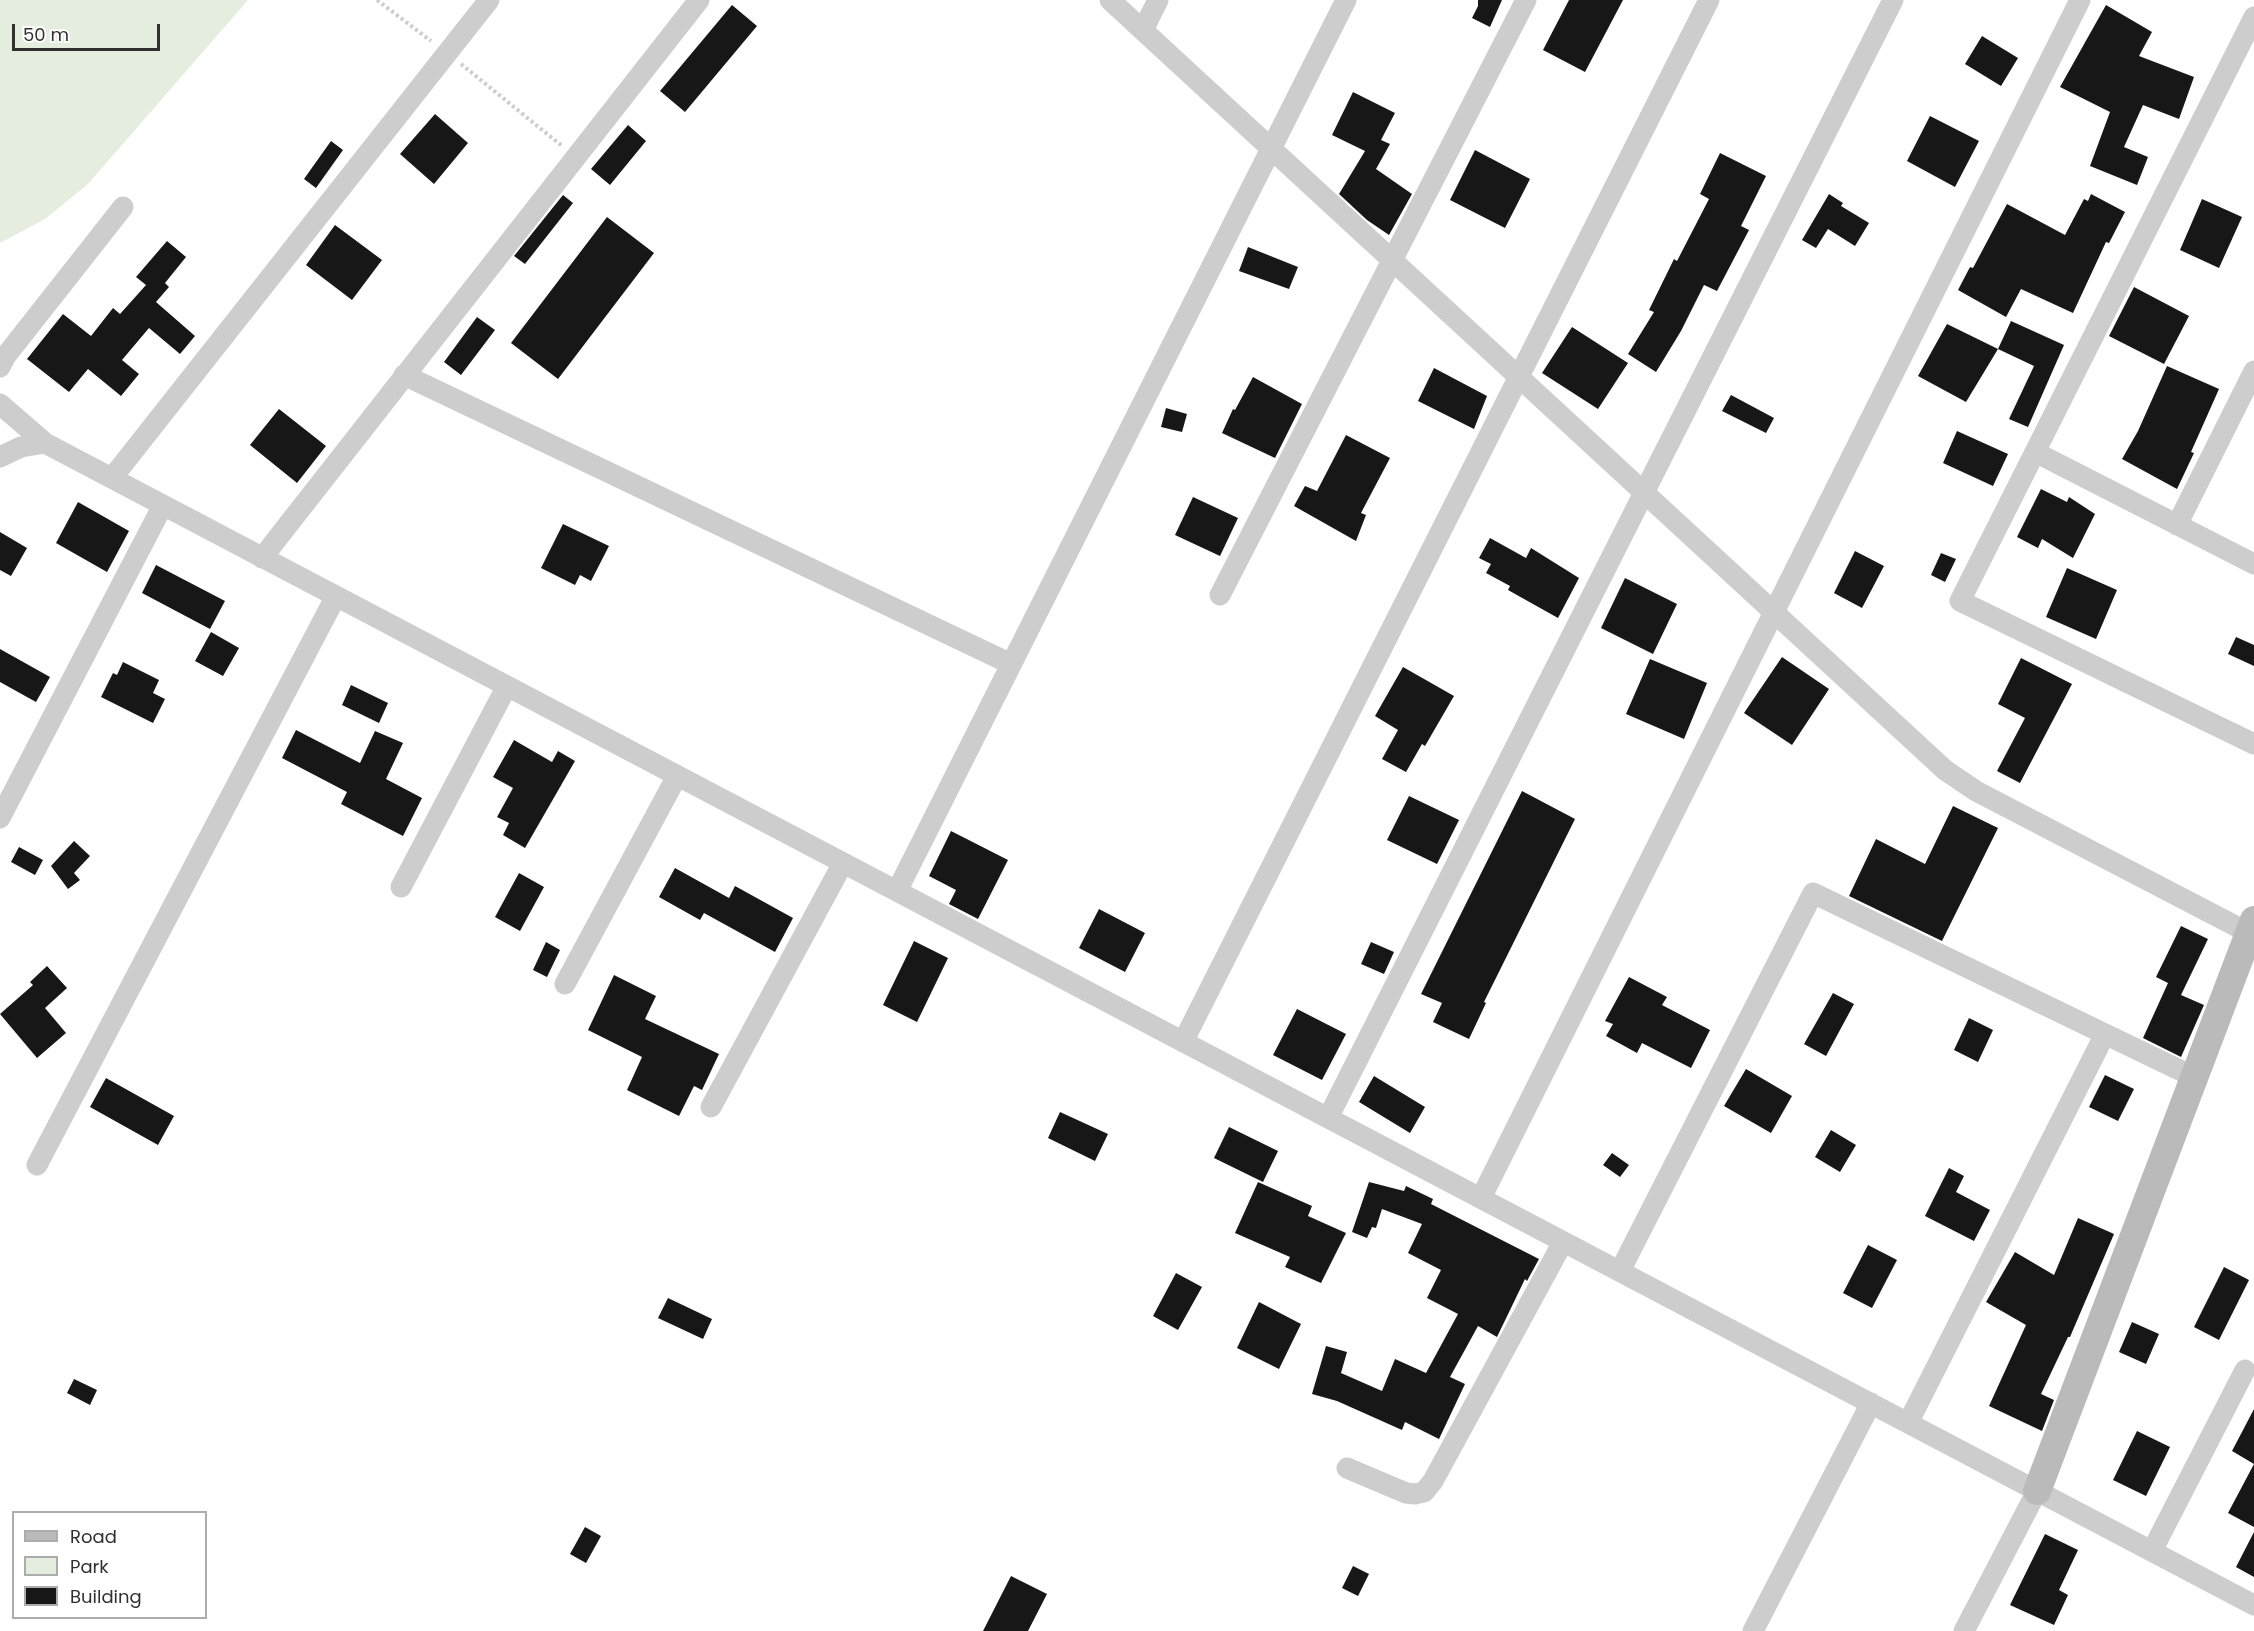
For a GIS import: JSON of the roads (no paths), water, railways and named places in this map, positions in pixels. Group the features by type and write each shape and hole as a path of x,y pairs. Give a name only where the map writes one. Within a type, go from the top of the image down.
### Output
{"street":[{"path":"112,478 489,0"},
{"path":"262,558 699,0"},
{"path":"1110,0 1945,770 1976,791 2252,927 2037,1491 1964,1631"},
{"path":"1143,30 1158,0"},
{"path":"897,891 1346,0"},
{"path":"1220,595 1526,0"},
{"path":"1183,1042 1709,0"},
{"path":"1328,1118 1893,0"},
{"path":"1481,1198 2080,0"},
{"path":"2254,17 1960,601 2254,744"},
{"path":"0,367 5,357 123,207"},
{"path":"2177,525 2254,371"},
{"path":"404,375 1011,664"},
{"path":"0,404 45,443 2254,1605"},
{"path":"0,457 21,447 45,443"},
{"path":"2035,452 2254,564"},
{"path":"0,818 163,505"},
{"path":"37,1165 336,596"},
{"path":"401,887 507,686"},
{"path":"565,984 677,776"},
{"path":"711,1107 843,863"},
{"path":"1620,1271 1813,893 2194,1077"},
{"path":"1908,1423 2105,1034"},
{"path":"1347,1468 1406,1493 1424,1492 1433,1481 1563,1242"},
{"path":"2152,1551 2245,1370"},
{"path":"1753,1631 1871,1403"}]}
